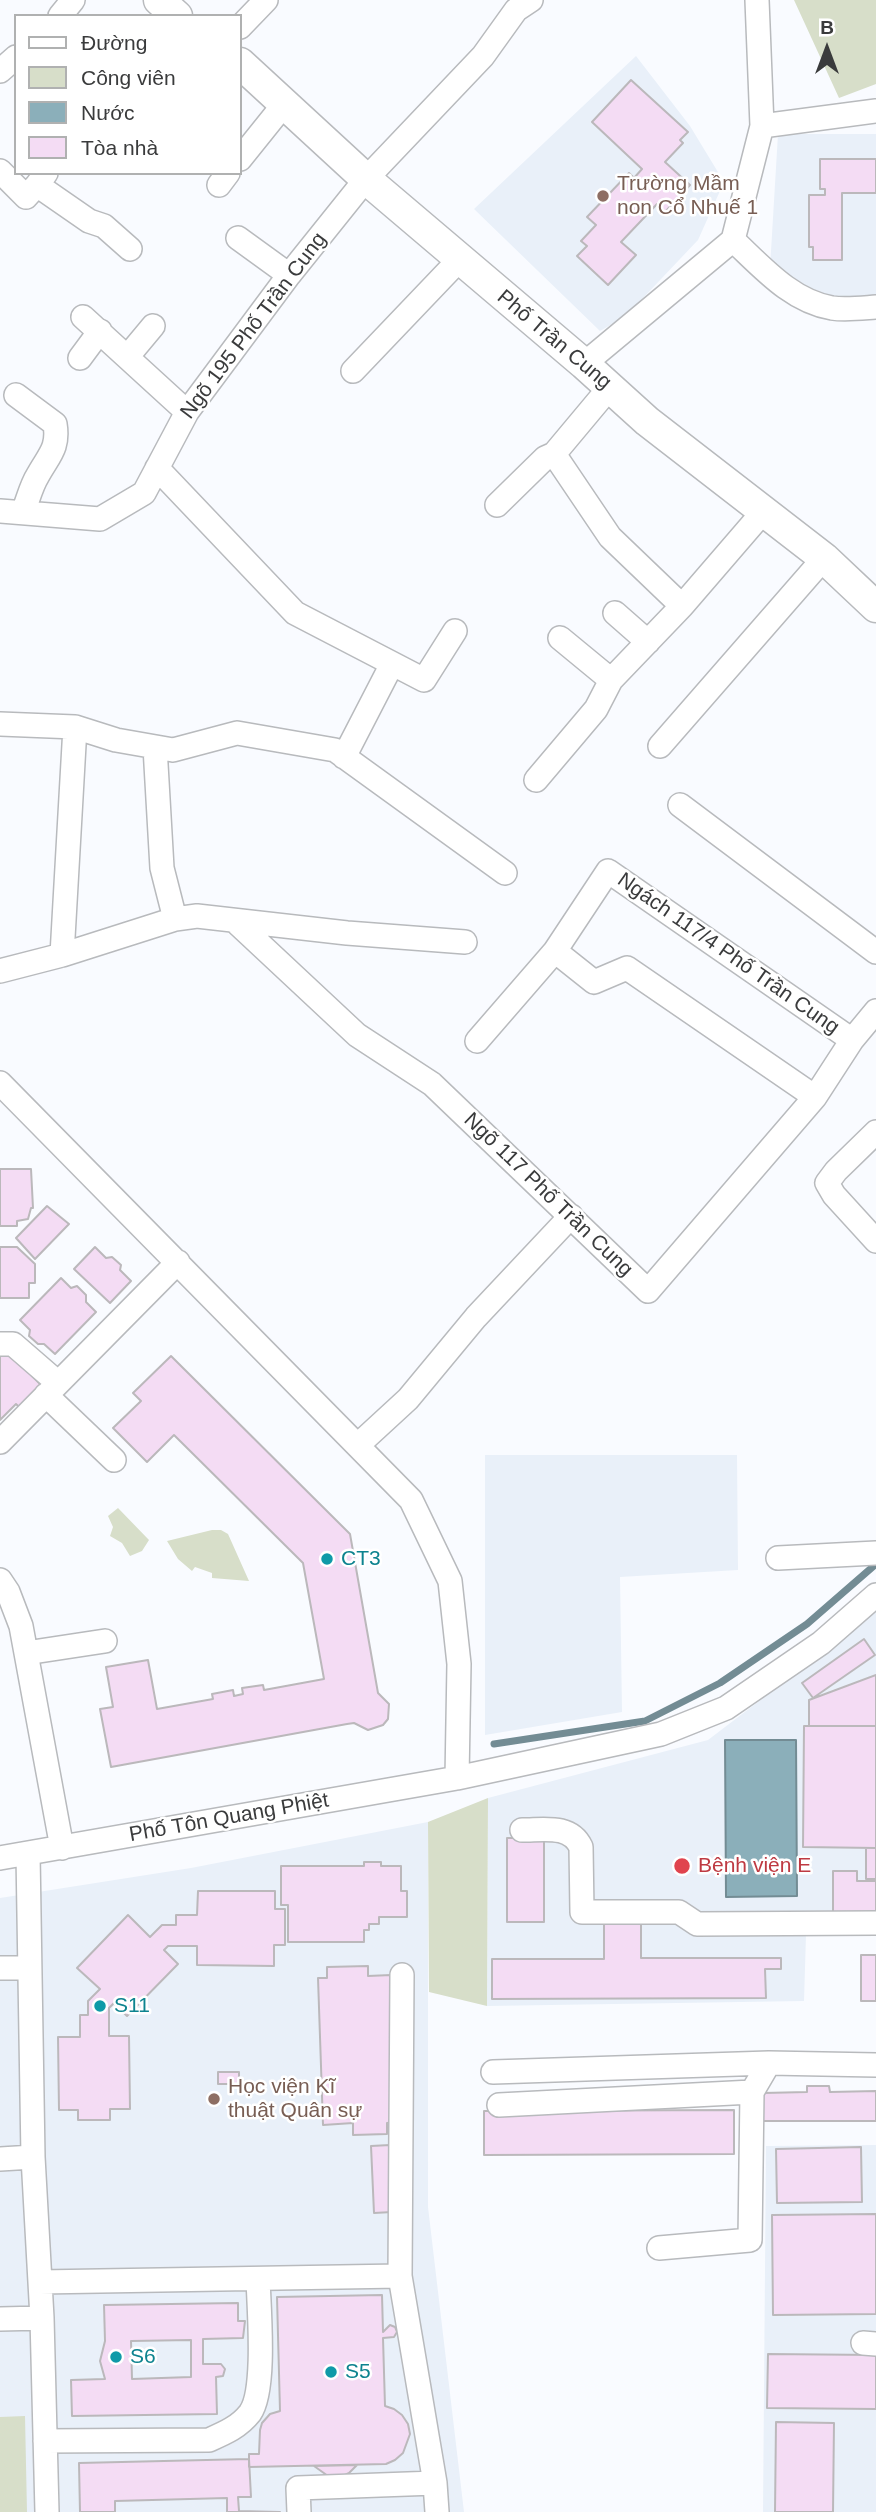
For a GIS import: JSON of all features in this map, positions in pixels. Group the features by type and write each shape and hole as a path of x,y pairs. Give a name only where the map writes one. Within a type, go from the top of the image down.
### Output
{"main road":[{"name":"Phố Trần Cung","path":"242,65 366,180 584,364 647,421 824,558 876,607"}],"street":[{"path":"62,14 73,0"},
{"path":"242,25 266,0"},
{"path":"584,364 733,240 762,126 757,0"},
{"name":"Ngõ 195 Phố Trần Cung","path":"11,511 100,519 144,494 187,412 289,275 366,180 483,56 519,3"},
{"path":"0,71 14,59"},
{"path":"242,157 285,103"},
{"path":"762,126 876,111"},
{"path":"0,171 26,197 42,179 89,221 104,226 130,249"},
{"path":"238,238 289,275"},
{"path":"733,240 776,280 811,303 835,308 876,307"},
{"path":"353,371 459,260"},
{"path":"80,358 92,324 187,412"},
{"path":"128,356 153,326"},
{"path":"496,505 545,457 554,454 610,387"},
{"path":"11,511 50,457 57,439 55,424 16,395"},
{"path":"554,454 610,537 682,606"},
{"path":"157,468 295,613 424,680 455,631"},
{"path":"536,780 596,709 611,680 682,606 763,512"},
{"path":"660,746 824,558"},
{"path":"615,613 648,642"},
{"path":"560,638 611,680"},
{"path":"344,757 392,664"},
{"path":"0,724 75,727 116,740 173,750 237,733 335,750 505,873"},
{"path":"62,956 75,727"},
{"path":"155,747 162,868 176,919"},
{"path":"680,805 876,952"},
{"name":"Ngách 117/4 Phố Trần Cung","path":"477,1041 555,951 608,871 852,1040"},
{"path":"0,971 62,956 176,919 197,916 348,933 465,942"},
{"name":"Ngõ 117 Phố Trần Cung","path":"234,921 357,1035 432,1084 648,1291 815,1097 852,1040 876,1011"},
{"path":"555,951 594,982 626,968 815,1097"},
{"path":"0,1084 411,1500 450,1581 459,1664 457,1778"},
{"path":"876,1132 827,1183 834,1195 876,1241"},
{"path":"358,1445 408,1399 476,1317 570,1216"},
{"path":"0,1442 178,1262"},
{"path":"0,1344 13,1344 114,1460"},
{"path":"778,1558 876,1553"},
{"path":"0,1580 8,1592 21,1626 62,1848"},
{"name":"Phố Tôn Quang Phiệt","path":"0,1857 457,1778 661,1734 726,1708 821,1643 876,1595"},
{"path":"26,1653 105,1642"},
{"path":"522,1830 565,1831 576,1837 581,1847 582,1912 679,1912 697,1924 876,1923"},
{"path":"28,1854 33,2157 42,2318 47,2512"},
{"path":"0,1968 29,1968"},
{"path":"402,1975 400,2276 435,2483 437,2512"},
{"path":"493,2072 769,2063 876,2065"},
{"path":"659,2248 750,2241 752,2092 769,2063"},
{"path":"499,2105 752,2092"},
{"path":"0,2159 33,2157"},
{"path":"40,2282 400,2276"},
{"path":"45,2441 209,2440 233,2430 251,2412 259,2388 258,2279"},
{"path":"0,2319 42,2318"},
{"path":"299,2512 299,2488 435,2483"}],"shaded area":[{"name":"Trường Mầm non Cổ Nhuế 1","path":"636,56 690,126 724,182 698,240 626,316 600,331 474,209"},
{"path":"778,134 876,134 876,299 822,299 770,268"},
{"path":"485,1455 737,1455 738,1570 620,1577 622,1712 485,1735"},
{"name":"Bệnh viện E","path":"876,1612 876,1936 806,1935 804,2001 487,2006 488,1798 708,1740"},
{"name":"Học viện Kĩ thuật Quân sự","path":"428,1822 428,2207 464,2512 0,2512 0,1898 191,1868"},
{"path":"876,2145 876,2512 763,2512 766,2146"}],"green space":[{"path":"794,0 876,0 876,84 839,98"},
{"path":"118,1508 149,1540 142,1551 130,1556 122,1543 110,1536 113,1527 108,1516"},
{"path":"221,1530 228,1534 249,1581 212,1578 212,1573 195,1567 192,1571 178,1559 167,1541"},
{"path":"488,1798 487,2006 429,1992 428,1822"},
{"path":"25,2416 27,2512 0,2512 0,2417"}],"water":[{"path":"725,1740 796,1740 797,1896 726,1897"}],"building":[{"path":"631,80 688,132 680,140 683,143 665,162 690,185 665,212 657,204 621,242 636,255 608,285 577,256 587,246 581,241 596,225 587,217 629,173 634,178 642,169 592,122"},
{"path":"820,159 876,159 876,193 842,193 842,260 813,260 813,247 809,247 809,195 825,195 825,189 820,189"},
{"path":"0,1169 31,1169 33,1208 28,1219 17,1221 17,1226 0,1226"},
{"path":"47,1206 69,1224 35,1259 16,1238"},
{"path":"0,1247 17,1247 35,1264 35,1283 29,1283 29,1298 0,1298"},
{"path":"95,1247 106,1258 112,1257 121,1265 120,1270 131,1281 110,1303 74,1269"},
{"path":"61,1278 71,1288 77,1286 86,1295 86,1302 96,1312 55,1354 29,1336 30,1330 20,1320"},
{"path":"5,1349 35,1371 31,1375 41,1385 19,1407 16,1404 0,1420 0,1355"},
{"name":"CT3","path":"171,1356 350,1534 378,1693 389,1704 388,1719 383,1725 368,1730 354,1723 347,1724 111,1767 100,1709 113,1707 106,1667 148,1660 157,1709 213,1699 212,1694 233,1690 234,1696 243,1694 242,1688 263,1685 264,1690 324,1679 303,1563 174,1435 147,1462 113,1428 141,1401 133,1393"},
{"path":"864,1639 875,1655 813,1698 802,1683"},
{"path":"876,1675 876,1726 809,1726 809,1700"},
{"path":"804,1726 876,1726 876,1848 803,1847"},
{"path":"507,1838 544,1838 544,1922 507,1922"},
{"path":"866,1848 876,1848 876,1879 866,1879"},
{"path":"364,1862 381,1862 381,1866 401,1866 401,1891 407,1891 407,1917 379,1917 379,1924 369,1924 369,1930 364,1930 364,1942 288,1942 288,1905 281,1905 281,1866 364,1866"},
{"path":"833,1871 857,1871 857,1881 876,1881 876,1919 833,1918"},
{"name":"S11","path":"198,1891 275,1891 275,1909 285,1909 285,1945 274,1945 274,1966 197,1965 197,1946 168,1946 164,1950 178,1964 127,2016 114,2003 109,2008 109,2036 129,2036 130,2109 110,2109 110,2120 78,2120 78,2110 59,2110 58,2037 80,2037 80,2015 88,2015 88,2001 100,1989 77,1968 128,1915 150,1937 162,1925 176,1925 176,1915 197,1915"},
{"path":"641,1921 641,1958 781,1958 781,1969 765,1969 766,1998 492,1999 492,1959 604,1959 604,1922"},
{"path":"861,1955 876,1955 876,2001 861,2001"},
{"path":"368,1966 368,1976 391,1975 396,2122 387,2123 387,2134 353,2135 353,2123 323,2125 318,1978 327,1978 327,1967"},
{"path":"218,2072 239,2072 239,2084 218,2084"},
{"path":"807,2086 829,2086 830,2092 876,2091 876,2121 763,2121 763,2093 807,2092"},
{"path":"734,2110 734,2154 484,2155 484,2111"},
{"path":"390,2145 392,2212 374,2213 371,2146"},
{"path":"861,2147 862,2202 777,2203 776,2149"},
{"path":"876,2214 876,2314 773,2315 772,2215"},
{"name":"S5","path":"382,2295 383,2332 390,2325 395,2327 397,2332 394,2337 383,2338 385,2406 402,2415 408,2424 410,2434 403,2453 386,2464 249,2467 249,2454 259,2454 262,2423 270,2414 280,2411 277,2297"},
{"name":"S6","path":"238,2303 238,2321 245,2321 243,2338 203,2339 203,2364 221,2364 225,2369 223,2376 216,2377 217,2414 72,2416 71,2380 105,2379 100,2361 105,2341 104,2305","holes":["191,2340 191,2377 132,2379 131,2341"]},
{"path":"768,2354 876,2355 876,2409 767,2408"},
{"path":"776,2422 834,2423 833,2512 775,2512"},
{"path":"249,2459 251,2497 238,2497 239,2511 280,2512 227,2512 227,2498 115,2501 115,2512 80,2512 79,2463"},
{"path":"357,2465 343,2476 328,2476 314,2466"}],"waterway":[{"path":"494,1744 645,1721 720,1683 807,1624 876,1564"}],"place":[{"name":"Trường Mầm non Cổ Nhuế 1","path":"603,196"},
{"name":"CT3","path":"327,1559"},
{"name":"Bệnh viện E","path":"682,1866"},
{"name":"S11","path":"100,2006"},
{"name":"Học viện Kĩ thuật Quân sự","path":"214,2099"},
{"name":"S6","path":"116,2357"},
{"name":"S5","path":"331,2372"}]}
